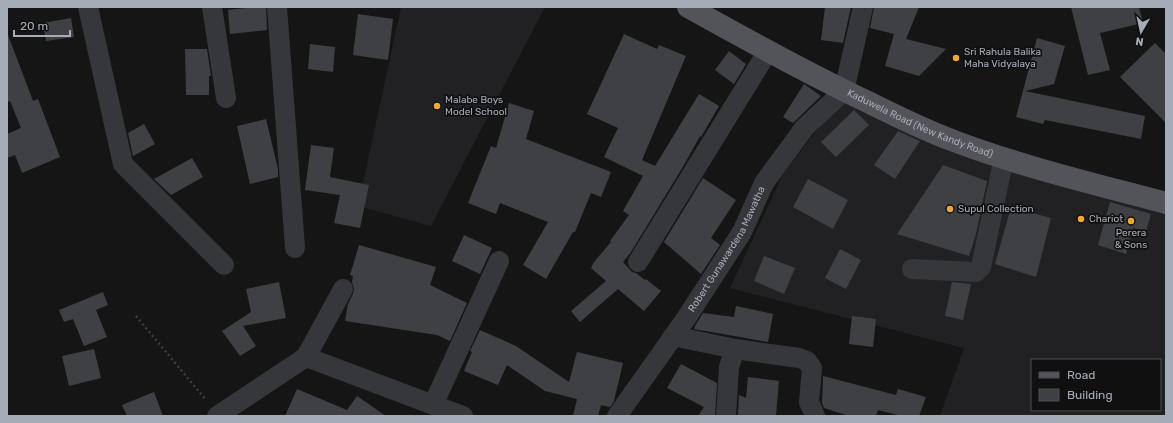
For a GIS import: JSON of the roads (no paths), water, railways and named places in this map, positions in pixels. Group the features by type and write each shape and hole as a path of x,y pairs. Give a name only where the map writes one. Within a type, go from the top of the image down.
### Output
{"main road":[{"name":"Kaduwela Road (New Kandy Road)","path":"698,9 768,51 844,91 952,141 1004,158 1166,203"}],"street":[{"path":"88,7 123,164 224,265"},
{"path":"212,7 226,98"},
{"path":"277,7 295,248"},
{"path":"844,91 863,7"},
{"path":"638,262 768,51"},
{"name":"Robert Gunawardena Mawatha","path":"617,416 687,317 742,232 764,183 805,127 844,91"},
{"path":"912,269 976,272 981,267 1004,158"},
{"path":"433,405 499,261"},
{"path":"218,415 306,357 343,289"},
{"path":"673,336 735,350 799,358 807,361 812,368 809,402 815,416"},
{"path":"726,416 729,367 735,350"},
{"path":"306,357 463,416"}],"place":[{"name":"Sri Rahula Balika Maha Vidyalaya","path":"956,58"},
{"name":"Malabe Boys Model School","path":"437,106"},
{"name":"Supul Collection","path":"950,209"},
{"name":"Chariot","path":"1081,219"},
{"name":"Perera & Sons","path":"1131,221"}]}
